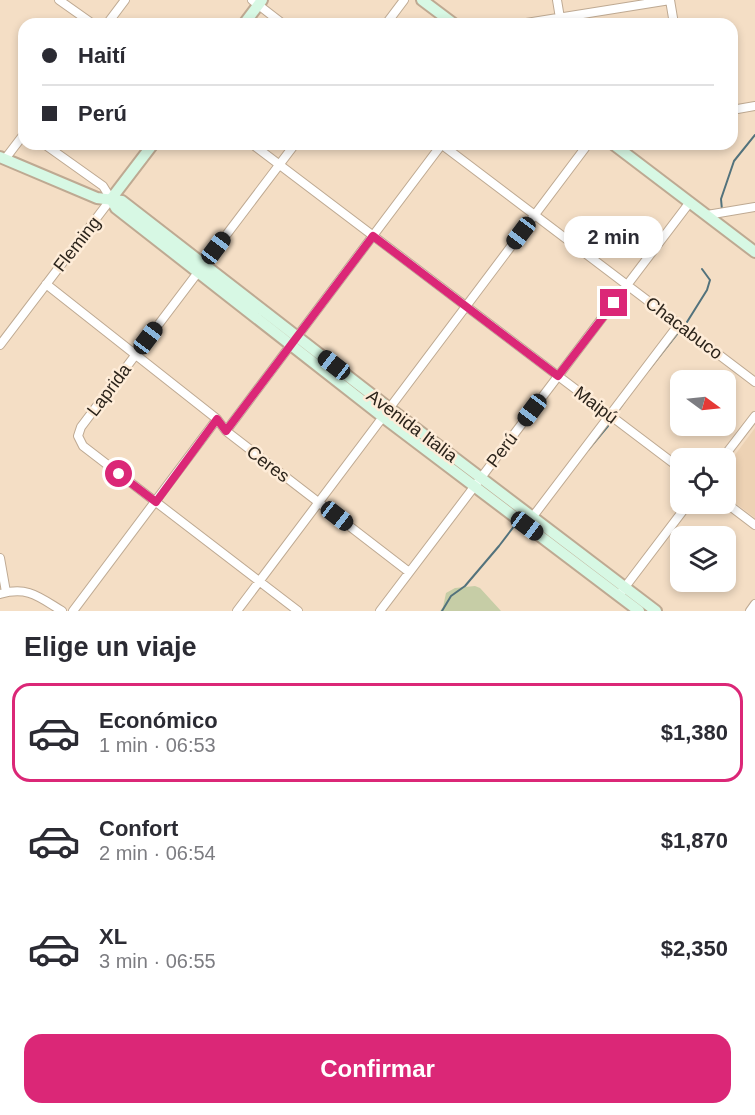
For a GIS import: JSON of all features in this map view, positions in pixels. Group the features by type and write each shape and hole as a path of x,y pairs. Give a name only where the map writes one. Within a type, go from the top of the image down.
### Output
{"main road":[{"path":"422,0 446,18"},
{"path":"248,18 257,2"},
{"name":"Fleming","path":"111,200 148,150"},
{"path":"621,150 755,252"},
{"name":"Avenida Italia","path":"3,158 97,198 111,200 116,208 201,269 622,592 656,611"},
{"name":"Avenida Italia","path":"622,592 639,611"}],"street":[{"path":"59,0 84,18"},
{"path":"112,18 125,0"},
{"path":"390,18 404,0"},
{"path":"557,0 560,18 670,0 673,18"},
{"path":"257,2 277,18"},
{"path":"738,109 755,106"},
{"path":"3,158 18,141"},
{"name":"Avenida Italia","path":"53,150 103,186 111,200"},
{"name":"Maipú","path":"260,150 670,461"},
{"name":"Laprida","path":"156,502 83,446 78,436 81,428 290,150"},
{"path":"226,431 438,150"},
{"name":"Chacabuco","path":"450,150 755,382"},
{"path":"237,611 584,150"},
{"name":"Fleming","path":"0,345 111,200"},
{"name":"Perú","path":"380,611 690,202"},
{"path":"707,216 755,207"},
{"name":"Ceres","path":"46,284 217,419 226,431 409,572"},
{"path":"530,521 679,324"},
{"path":"730,448 755,416"},
{"path":"73,611 217,419"},
{"path":"156,502 298,611"},
{"path":"736,511 755,525"},
{"path":"622,592 680,514"},
{"path":"0,558 3,593 24,591 33,593 62,611"},
{"path":"750,611 755,604"}],"shaded area":[{"path":"755,428 755,518 736,504 736,454"}],"green space":[{"path":"475,586 480,588 501,611 440,611 446,593 455,588"}],"waterway":[{"path":"722,210 721,199 734,161 755,135"},
{"path":"687,322 707,290 710,280 702,269"},
{"path":"648,371 678,333"},
{"path":"618,411 625,401"},
{"path":"588,450 608,426"},
{"path":"442,611 451,596 465,586 515,525"}],"route":[{"path":"119,474 156,502 217,419 226,431 373,236 558,376 614,303"}]}
